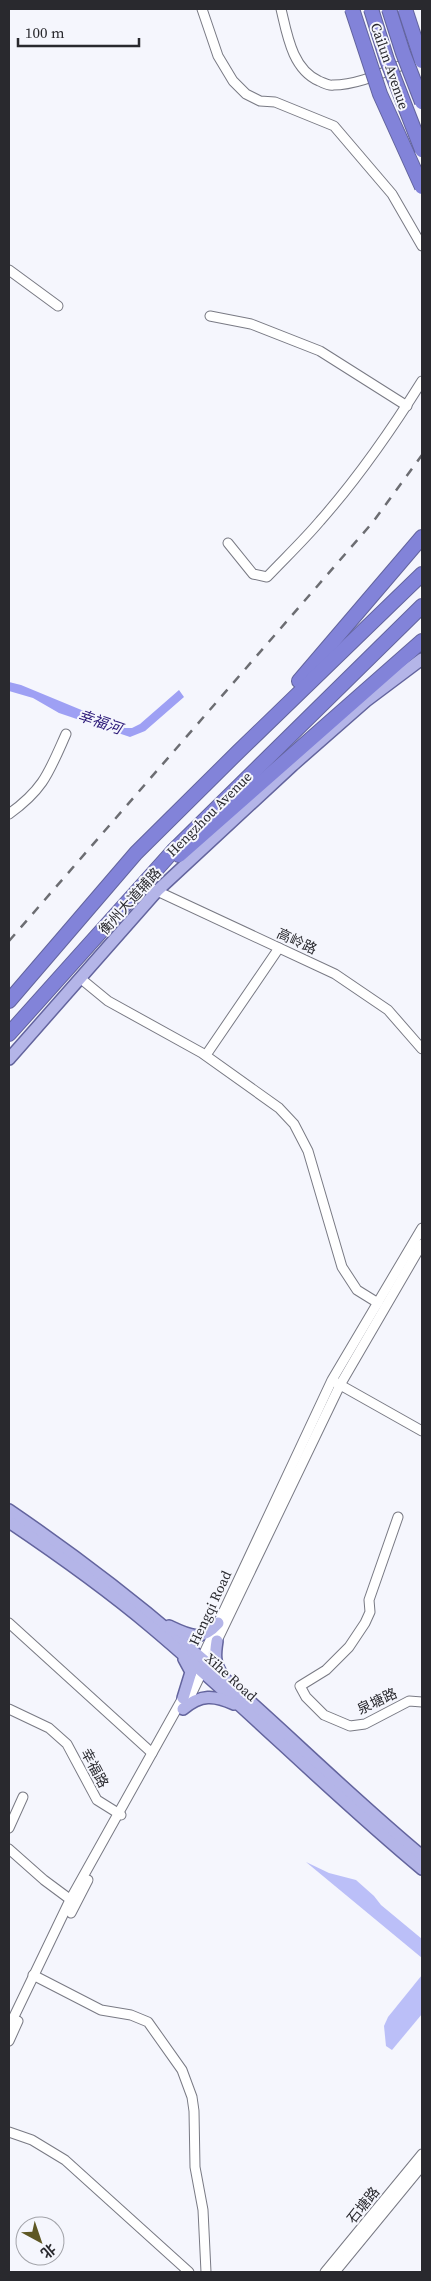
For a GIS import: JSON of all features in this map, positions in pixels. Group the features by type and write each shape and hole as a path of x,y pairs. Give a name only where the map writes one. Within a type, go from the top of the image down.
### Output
{"highway":[{"path":"352,9 380,94 422,188"},
{"name":"Cailun Avenue","path":"371,9 387,60 422,150"},
{"name":"Cailun Avenue","path":"390,9 403,53 422,102"},
{"path":"405,9 422,59"},
{"path":"238,752 422,537"},
{"name":"Hengzhou Avenue","path":"9,1001 136,853 422,574"},
{"name":"Hengzhou Avenue","path":"9,1034 142,884 257,766 422,606"},
{"path":"142,884 186,850 422,641"},
{"path":"365,690 422,651"}],"main road":[{"name":"衡州大道辅路","path":"9,1059 157,891 300,758 366,701 422,659"},
{"name":"Xihe Road","path":"9,1510 91,1567 157,1620 242,1707 366,1822 422,1869"},
{"name":"Xihe Road","path":"9,1522 84,1575 177,1650 231,1686 370,1813 422,1856"},
{"path":"157,1620 179,1631 202,1636 208,1634 218,1623"},
{"path":"217,1640 215,1657 217,1667 231,1686"},
{"path":"177,1650 188,1665 190,1672 183,1704 214,1697 242,1707"}],"street":[{"path":"202,9 218,56 233,81 246,94 260,101 275,102 334,126 392,194 422,246"},
{"path":"281,9 288,39 299,63 313,78 331,86 351,83 422,59"},
{"path":"9,270 58,306"},
{"path":"210,316 251,324 320,351 407,406"},
{"path":"228,543 253,574 268,577 320,521 407,406 422,381"},
{"path":"9,814 36,792 48,775 66,734"},
{"name":"高岭路","path":"142,884 335,974 388,1010 422,1049"},
{"path":"206,1055 279,948"},
{"path":"80,978 108,1001 206,1055 279,1108 294,1124 308,1152 342,1267 357,1290 378,1303"},
{"name":"Hengqi Road","path":"202,1665 218,1623 336,1383 378,1303 422,1228"},
{"name":"Hengqi Road","path":"119,1815 183,1704 202,1665 217,1640 336,1383 422,1244"},
{"path":"336,1383 422,1431"},
{"name":"泉塘路","path":"398,1517 369,1600 370,1612 365,1623 349,1647 326,1670 300,1686 306,1697 324,1715 350,1726 366,1724 410,1701 422,1702"},
{"path":"9,1623 152,1753"},
{"name":"Hengqi Road","path":"9,2027 152,1753 183,1704"},
{"name":"幸福路","path":"9,1709 49,1728 68,1744 97,1800 119,1815"},
{"name":"幸福路","path":"9,1713 46,1731 64,1746 94,1803 119,1815"},
{"path":"9,1828 23,1797"},
{"path":"9,1849 44,1880 73,1902"},
{"path":"36,1976 101,2010 131,2015 148,2022 182,2070 192,2097 194,2111 195,2167 203,2210 206,2272"},
{"name":"Hengqi Road","path":"9,2042 36,1976"},
{"path":"9,2132 32,2140 66,2160 189,2272"},
{"name":"石塘路","path":"325,2272 422,2154"},
{"name":"石塘路","path":"335,2272 422,2166"}],"shaded area":[{"path":"306,1862 329,1873 356,1880 381,1905 422,1939 422,1958"},
{"path":"422,1975 422,2014 392,2050 386,2046 384,2026 388,2017"}],"water":[{"name":"幸福河","path":"9,682 21,685 125,728 132,728 140,724 179,690 184,697 145,731 130,737 59,713 33,698 9,691"}],"railway":[{"path":"9,941 373,522 422,455"}]}
